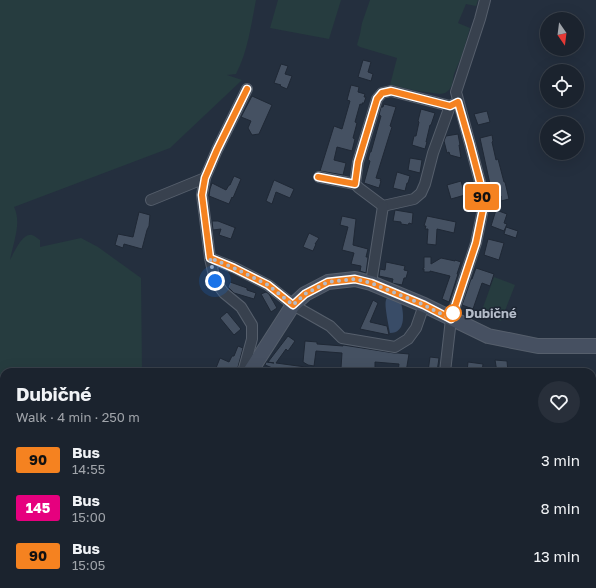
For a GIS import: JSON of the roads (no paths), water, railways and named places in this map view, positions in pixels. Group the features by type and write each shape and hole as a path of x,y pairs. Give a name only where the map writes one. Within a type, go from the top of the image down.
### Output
{"street":[{"path":"318,177 355,184 383,206 414,200 421,193 425,184 433,153 454,104 456,92 485,0"},
{"path":"244,368 252,339 252,325 241,307 224,293 215,281 210,258 202,195 205,178 247,89"},
{"path":"355,184 358,162 362,148 377,99 382,93 391,91 454,104"},
{"path":"445,368 451,319 476,243 483,209 480,182 470,144 454,104"},
{"path":"151,200 205,178"},
{"path":"371,283 383,206"},
{"path":"210,258 268,285 293,305 330,326 342,338 394,347 408,339 416,328 424,305"},
{"path":"253,368 293,305 305,294 328,282 355,279 371,283 424,305 488,336 538,346 596,346"}],"water":[{"path":"388,297 401,303 403,312 403,322 399,330 390,333 386,306 386,300"}],"place":[{"name":"Dubičné","path":"453,313"}]}
